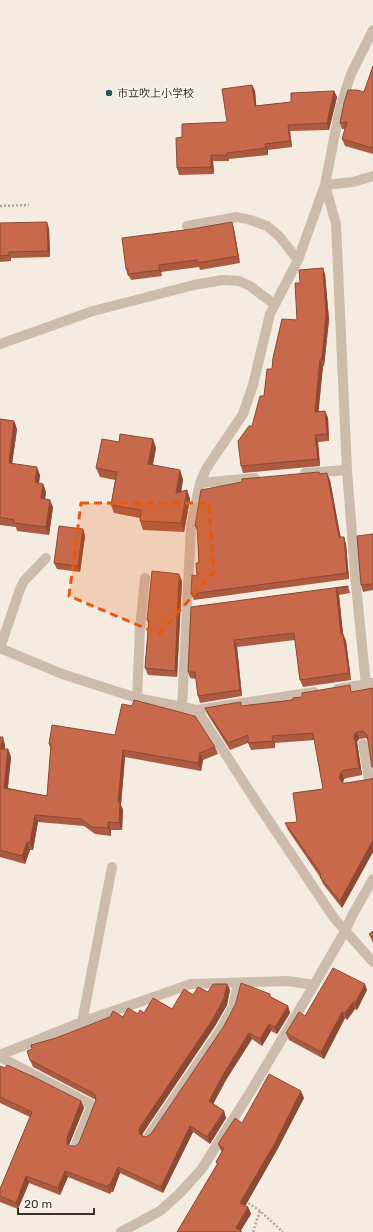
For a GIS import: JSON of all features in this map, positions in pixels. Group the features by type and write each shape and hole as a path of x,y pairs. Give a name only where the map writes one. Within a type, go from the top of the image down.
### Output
{"street":[{"path":"182,708 190,608 191,526 200,483 206,469 243,414 253,385 270,314 298,260 325,185 340,108 351,74 373,30"},
{"path":"325,185 353,182 373,176"},
{"path":"46,558 24,581 0,648 62,674 136,698 197,710 370,684 352,585 336,224 325,185"},
{"path":"187,226 237,217 250,220 267,226 279,236 298,260"},
{"path":"0,344 93,311 194,285 222,280 239,281 250,286 274,304"},
{"path":"293,474 347,470"},
{"path":"200,483 262,477"},
{"path":"136,698 140,628 145,578"},
{"path":"197,710 334,918 373,962"},
{"path":"363,744 368,781"},
{"path":"82,1022 112,867"},
{"path":"121,1232 160,1210 201,1170 251,1091 314,985 373,879"},
{"path":"0,1056 82,1022 191,984 288,981 314,985"},
{"path":"148,1136 221,1029 233,1007 238,983"},
{"path":"0,1056 92,1105 75,1147"}],"path":[{"path":"0,206 29,204"},
{"path":"242,1198 260,1211 283,1232"},
{"path":"253,1232 260,1211"}],"highlighted area":[{"path":"81,503 209,503 214,572 159,634 69,596"}],"building":[{"path":"373,66 372,148 342,139 347,122 340,123 348,90 364,92"},
{"path":"252,85 255,106 291,102 291,93 334,91 327,123 288,125 290,141 265,144 266,148 227,153 227,155 211,155 211,167 177,168 176,138 182,137 182,124 227,122 222,89"},
{"path":"47,222 48,251 9,252 9,255 0,256 0,223"},
{"path":"232,222 238,256 197,263 197,260 159,265 159,270 128,274 122,238"},
{"path":"323,268 326,314 315,412 325,411 327,434 315,435 318,459 241,466 238,441 249,426 252,426 260,396 264,396 267,369 272,369 282,319 297,320 295,283 300,283 299,270"},
{"path":"0,419 14,421 9,463 37,467 35,482 43,484 41,498 50,500 46,527 14,523 14,520 0,517"},
{"path":"120,434 153,439 148,464 180,470 176,493 187,490 181,523 140,521 141,510 111,505 117,472 96,468 102,439 119,442"},
{"path":"319,472 319,474 327,473 339,537 344,537 347,573 191,594 192,575 197,576 196,563 199,563 197,526 195,526 201,490 242,482 242,479"},
{"path":"59,526 83,529 78,566 54,563"},
{"path":"373,534 373,584 361,585 357,536"},
{"path":"152,571 179,574 175,671 145,668 149,620 147,620"},
{"path":"348,586 336,588 341,634 343,634 349,673 300,680 294,633 234,640 240,690 198,696 195,672 188,672 191,607"},
{"path":"350,685 351,692 373,688 373,767 367,735 363,731 357,732 354,735 359,768 344,770 341,772 339,778 343,783 346,783 373,778 373,840 340,901 320,877 321,874 285,823 297,822 293,793 323,789 313,733 272,736 273,741 248,743 248,735 228,743 205,708 241,702 241,706 293,700 293,698 302,697 302,693"},
{"path":"134,700 195,716 215,747 200,753 198,763 123,750 118,802 120,802 119,823 108,822 108,828 92,827 81,819 35,815 30,843 27,842 22,856 0,850 0,737 3,737 1,749 8,749 4,788 47,796 51,744 49,744 52,725 115,735 122,704 132,706"},
{"path":"373,931 373,939 369,934"},
{"path":"333,968 365,984 355,1003 353,1002 345,1013 342,1012 321,1052 286,1033 299,1012 305,1016"},
{"path":"241,983 270,994 269,996 288,1006 275,1027 269,1024 260,1039 249,1033 224,1073 209,1101 224,1111 207,1137 190,1126 161,1187 118,1167 108,1187 65,1171 58,1188 26,1176 16,1203 0,1196 0,1189 32,1112 0,1097 0,1066 5,1068 7,1065 81,1101 67,1138 67,1144 76,1146 79,1143 96,1100 95,1095 30,1060 27,1051 32,1049 31,1045 56,1038 110,1017 113,1011 123,1017 128,1008 138,1014 140,1010 144,1013 153,998 172,1009 184,989 193,995 198,987 208,992 213,984 227,984 224,998 213,1019 140,1127 140,1134 146,1137 151,1134 224,1026 236,1003"},
{"path":"269,1074 301,1091 275,1143 240,1203 248,1207 236,1228 241,1232 177,1232 218,1163 216,1162 224,1148 218,1144 235,1118 242,1123"}],"place":[{"name":"市立吹上小学校","path":"109,93"}]}
